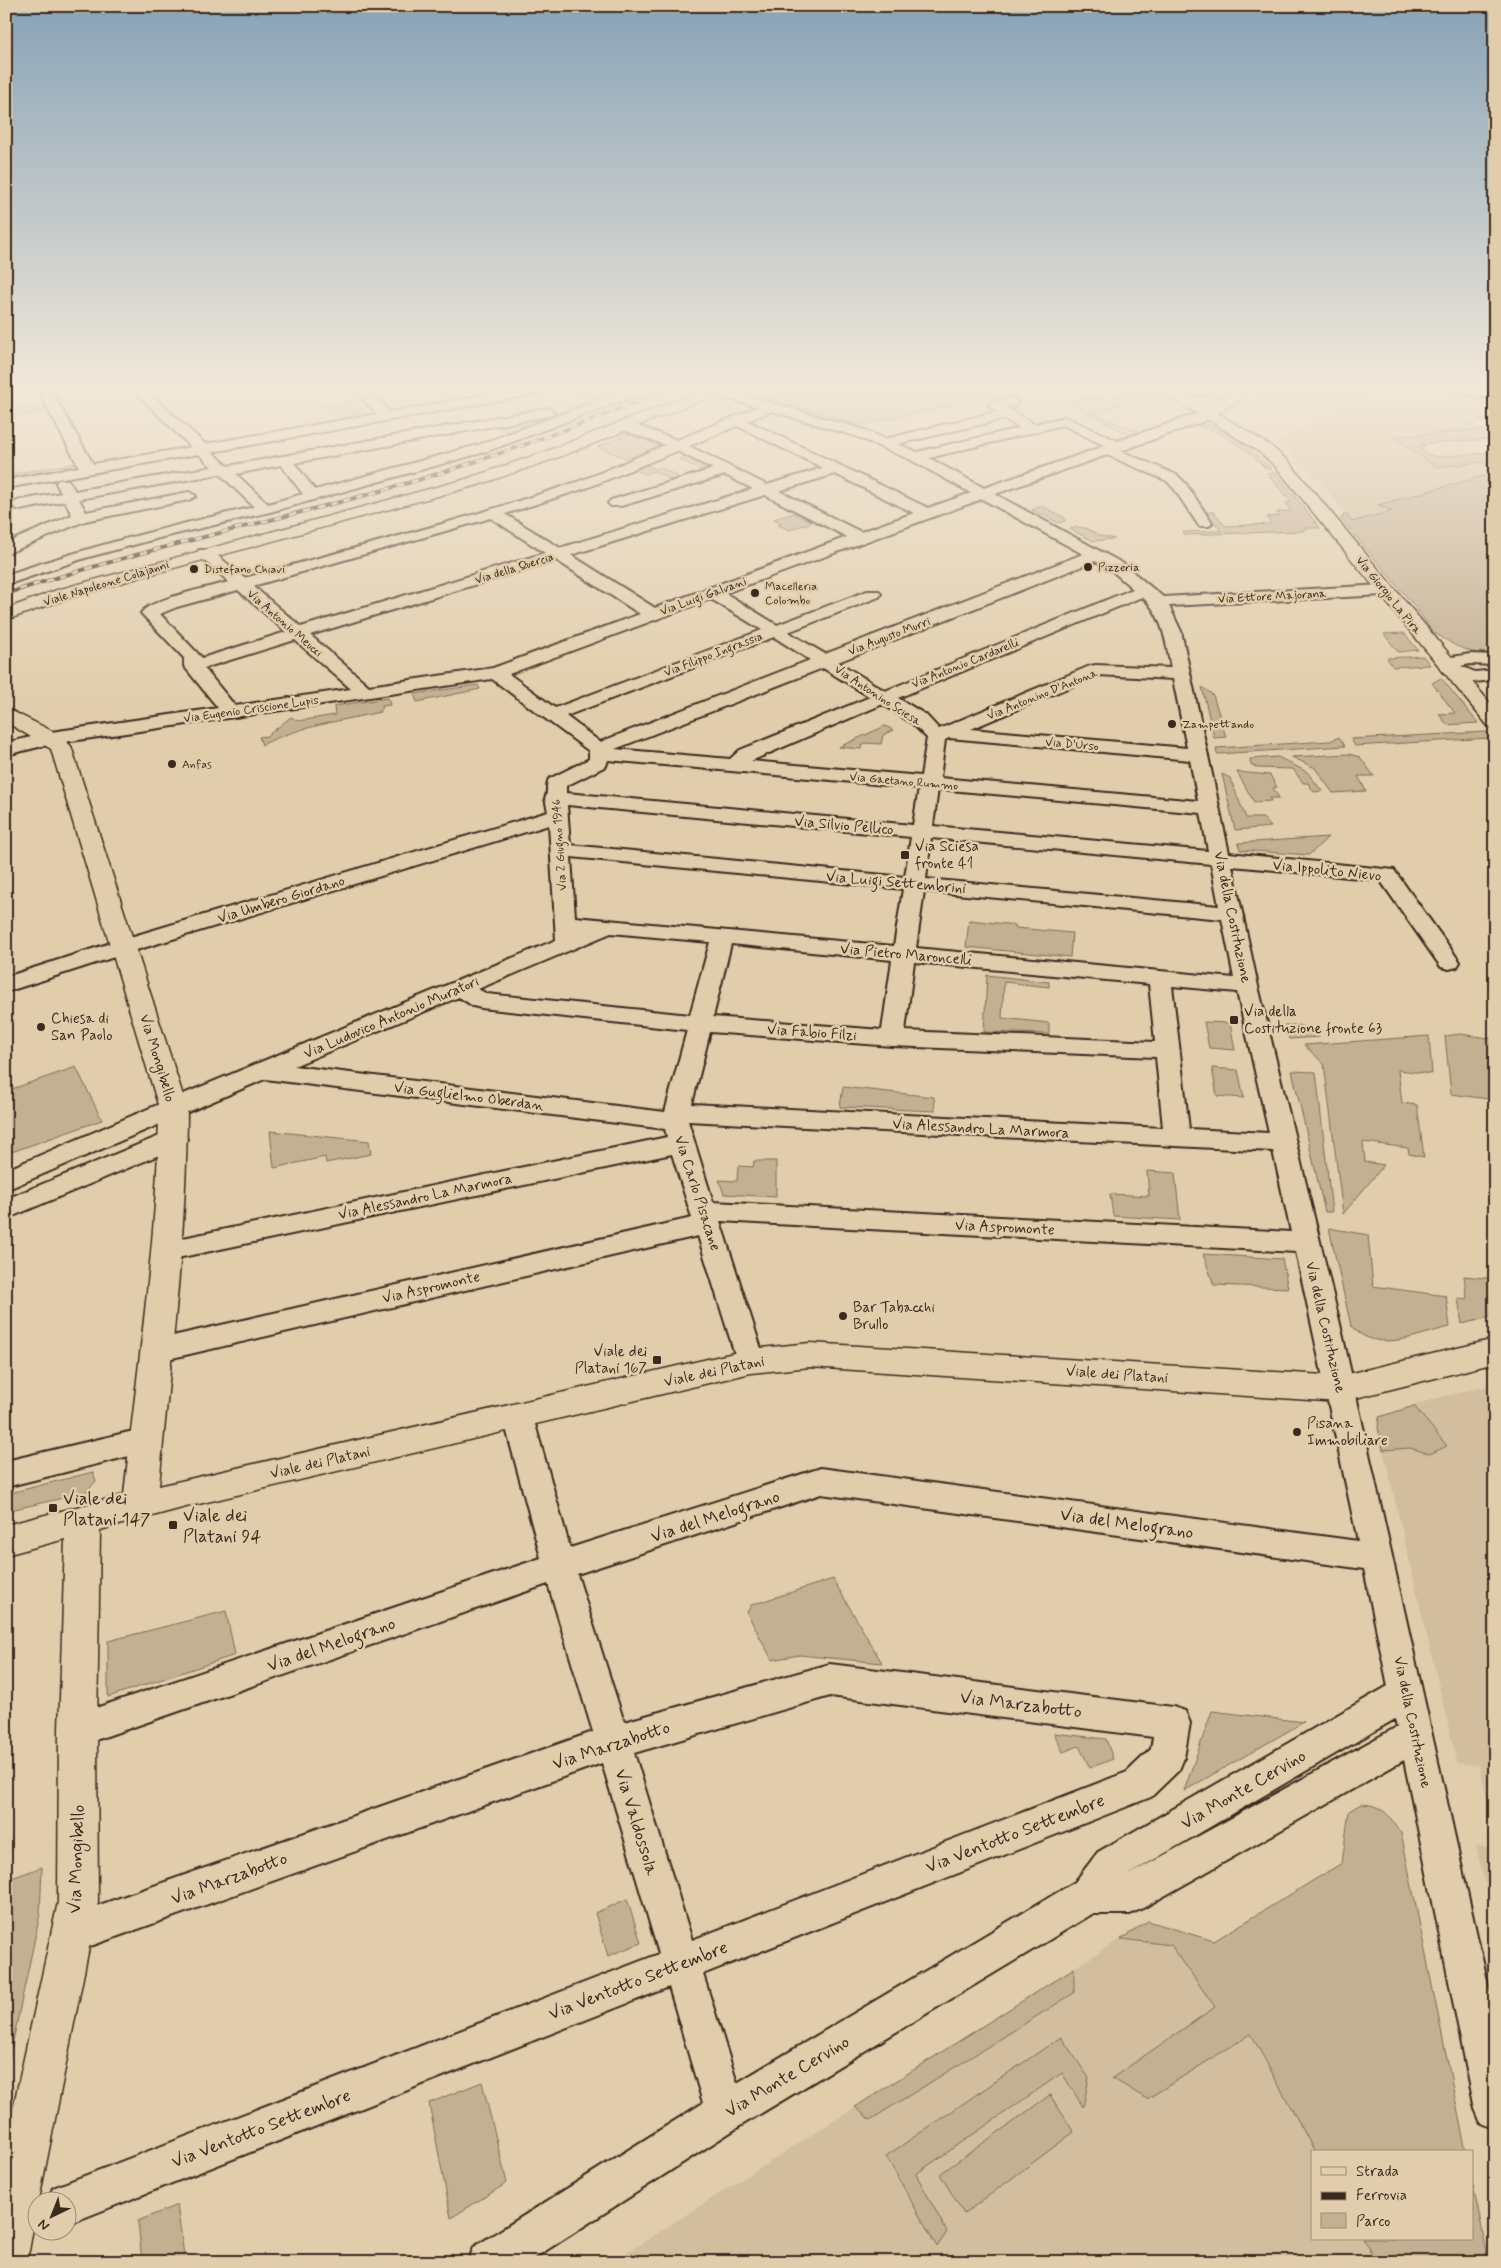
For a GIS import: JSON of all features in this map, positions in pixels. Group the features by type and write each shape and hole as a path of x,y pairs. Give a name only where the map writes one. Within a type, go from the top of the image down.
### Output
{"street":[{"path":"20,505 82,494"},
{"path":"249,494 265,509"},
{"path":"6,580 79,555 320,494"},
{"name":"Viale Napoleone Colajanni","path":"6,615 62,594 205,553 427,494"},
{"path":"230,712 193,666 193,657 150,613 171,603 493,513 553,494"},
{"path":"601,494 655,525"},
{"path":"616,503 647,494"},
{"name":"Via della Quercia","path":"193,666 754,494"},
{"path":"774,494 860,538"},
{"path":"887,494 927,513"},
{"name":"Via Luigi Galvani","path":"496,673 980,494"},
{"name":"Via della Costituzione","path":"983,494 1116,566 1159,602 1172,631 1234,914 1247,986 1340,1389 1407,1694 1495,2109"},
{"path":"1185,494 1204,523"},
{"name":"Via Giorgio La Pira","path":"1306,494 1449,668 1493,714"},
{"path":"70,496 82,517"},
{"path":"7,558 82,517 189,496 214,521"},
{"path":"952,504 978,504 1014,511"},
{"path":"493,513 654,615"},
{"path":"7,558 160,533"},
{"name":"Via Antonio Meucci","path":"205,553 365,692"},
{"name":"Via Augusto Murri","path":"599,751 1095,555"},
{"path":"7,558 27,572"},
{"name":"Via Antonio Cardarelli","path":"734,766 747,754 1144,590"},
{"name":"Via Ettore Majorana","path":"1159,602 1384,590"},
{"name":"Via Antonino Sciesa","path":"712,593 919,718 941,735 929,783 892,1038"},
{"name":"Via Filippo Ingrassia","path":"553,714 873,594"},
{"path":"1425,638 1493,665"},
{"path":"1449,668 1473,676 1493,665"},
{"name":"Via Antonino D'Antona","path":"941,735 1096,670 1181,674"},
{"path":"496,673 553,714 599,751"},
{"name":"Via Eugenio Criscione Lupis","path":"6,749 50,738 496,673"},
{"name":"Via Mongibello","path":"6,714 61,746 125,946 173,1108 174,1138 168,1250 155,1351 140,1505"},
{"name":"Via D'Urso","path":"941,735 1199,755"},
{"name":"Via Gaetano Rummo","path":"599,751 734,766 1210,808"},
{"name":"Via 2 Giugno 1946","path":"566,945 556,783 598,762 599,751"},
{"name":"Via Umbero Giordano","path":"6,985 556,807"},
{"name":"Via Silvio Pellico","path":"556,807 922,832 1221,859"},
{"name":"Via Luigi Settembrini","path":"559,850 1234,914"},
{"name":"Via Ippolito Nievo","path":"1221,859 1388,874 1449,962"},
{"name":"Via Pietro Maroncelli","path":"564,922 1247,986"},
{"name":"Via Ludovico Antonio Muratori","path":"6,1181 173,1108 609,926"},
{"path":"678,1126 700,1024 722,937"},
{"path":"1160,979 1177,1138"},
{"name":"Via Fabio Filzi","path":"461,988 481,1001 700,1024 892,1038 1168,1050"},
{"name":"Via Guglielmo Oberdan","path":"263,1071 678,1126"},
{"name":"Via Alessandro La Marmora","path":"168,1250 678,1126 1177,1138 1284,1143"},
{"name":"Via Carlo Pisacane","path":"678,1126 751,1361"},
{"path":"6,1210 174,1138"},
{"name":"Via Aspromonte","path":"155,1351 705,1217 1306,1244"},
{"name":"Viale dei Platani","path":"6,1540 140,1505 751,1361 810,1355 1340,1389 1495,1351"},
{"name":"Via Valdossola","path":"518,1417 558,1566 726,2112"},
{"path":"6,1474 146,1440"},
{"name":"Via del Melograno","path":"78,1730 558,1566 821,1482 1376,1558"},
{"name":"Via Mongibello","path":"18,2230 78,1902 78,1730 83,1520"},
{"name":"Via Marzabotto","path":"71,1934 613,1742 830,1680 1173,1723"},
{"name":"Via Monte Cervino","path":"489,2262 726,2112 1088,1895 1111,1865 1407,1694"},
{"name":"Via Ventotto Settembre","path":"78,2199 1139,1785 1167,1758 1173,1723"},
{"path":"1088,1895 1130,1895 1415,1735"}],"shaded area":[{"path":"1330,494 1417,494 1379,504 1393,511 1352,522"},
{"path":"1495,1384 1495,1832 1479,1765 1457,1763 1378,1428 1379,1417 1433,1399"},
{"path":"1476,1846 1495,1848 1495,1926"},
{"path":"1148,1921 1197,1936 1314,2150 1311,2150 1311,2240 1364,2240 1376,2262 612,2262"}],"green space":[{"path":"1284,494 1293,494 1320,528 1305,528 1303,531 1184,535 1183,532 1221,531 1207,512 1214,512 1225,526 1271,524 1267,517 1279,516 1277,512 1291,511 1286,503 1291,502"},
{"path":"1419,494 1495,494 1495,655 1473,652 1456,646 1433,632 1416,608 1341,519 1345,513 1352,522 1392,511 1378,505"},
{"path":"1042,506 1065,518 1065,521 1059,523 1032,510"},
{"path":"794,513 812,522 790,530 778,525 782,523 774,519"},
{"path":"1077,527 1115,539 1093,541 1070,529"},
{"path":"1404,633 1418,650 1398,652 1384,634"},
{"path":"1423,656 1430,665 1393,667 1387,658"},
{"path":"1441,678 1478,723 1447,725 1439,714 1455,713 1432,683"},
{"path":"478,685 480,689 417,702 414,694"},
{"path":"1202,687 1213,695 1226,737 1214,738"},
{"path":"388,698 390,705 382,706 380,712 303,729 262,745 259,737 267,736 291,717 298,721 335,715 334,706"},
{"path":"885,726 893,730 883,735 881,744 864,743 861,749 839,747"},
{"path":"1486,732 1490,738 1355,746 1351,739"},
{"path":"1339,737 1345,746 1217,754 1216,748 1330,741"},
{"path":"1349,754 1360,757 1374,776 1358,776 1366,791 1333,793 1315,768 1292,757"},
{"path":"1278,757 1307,772 1322,791 1314,792 1308,783 1303,783 1293,769 1258,768 1251,765 1250,759"},
{"path":"1237,772 1270,775 1277,787 1273,788 1279,798 1270,798 1271,801 1254,802"},
{"path":"1222,774 1230,778 1246,818 1263,818 1271,827 1235,830"},
{"path":"1328,837 1309,855 1240,850 1238,843"},
{"path":"969,920 1015,925 1016,928 1072,933 1070,957 966,947"},
{"path":"987,975 1049,982 1049,987 1004,982 1002,1018 1049,1023 1049,1034 984,1032"},
{"path":"1204,1022 1230,1023 1235,1050 1209,1048"},
{"path":"1284,1025 1297,1025 1319,1032 1319,1037 1289,1039"},
{"path":"1460,1034 1495,1039 1495,1100 1451,1094 1445,1036"},
{"path":"1429,1036 1432,1074 1398,1070 1402,1103 1417,1105 1424,1157 1409,1154 1408,1148 1363,1142 1365,1162 1384,1165 1343,1214 1324,1064 1304,1045"},
{"path":"76,1067 102,1120 6,1154 6,1091"},
{"path":"1212,1068 1238,1070 1244,1098 1217,1096"},
{"path":"1292,1071 1316,1072 1332,1212 1325,1212"},
{"path":"843,1087 934,1097 935,1111 840,1107"},
{"path":"270,1131 369,1141 371,1154 326,1163 325,1157 274,1168"},
{"path":"754,1161 776,1161 776,1197 724,1194 719,1180 737,1181 738,1166 753,1167"},
{"path":"1147,1171 1175,1173 1180,1220 1113,1216 1110,1194 1149,1196"},
{"path":"1329,1228 1368,1235 1373,1286 1446,1296 1450,1327 1398,1340 1385,1341 1361,1335 1351,1326"},
{"path":"1203,1254 1282,1259 1288,1288 1214,1285"},
{"path":"1464,1276 1495,1279 1495,1316 1462,1324 1458,1298 1467,1299"},
{"path":"1414,1406 1447,1446 1430,1454 1410,1448 1383,1450 1378,1428 1379,1417"},
{"path":"93,1472 96,1481 85,1493 6,1511 6,1494"},
{"path":"833,1579 882,1663 799,1655 772,1660 747,1613 751,1605"},
{"path":"226,1611 235,1655 108,1697 108,1641"},
{"path":"1212,1711 1304,1722 1184,1791"},
{"path":"1054,1733 1106,1739 1113,1759 1090,1768 1079,1746 1063,1752"},
{"path":"1361,1804 1381,1809 1401,1833 1466,2150 1314,2150 1251,2034 1147,2099 1112,2078 1215,2007 1171,1945 1121,1939 1148,1921 1214,1941 1342,1863 1349,1811"},
{"path":"42,1867 40,1914 6,2074 6,1880"},
{"path":"627,1899 641,1943 608,1956 595,1913"},
{"path":"1074,1968 1074,1993 870,2120 855,2107"},
{"path":"1061,2037 1089,2078 1083,2107 1062,2073 916,2174 947,2232 937,2247 886,2156"},
{"path":"482,2082 507,2183 451,2218 429,2103"},
{"path":"1050,2095 1074,2132 964,2214 940,2174"},
{"path":"1474,2191 1489,2262 1376,2262 1364,2240 1474,2240"},
{"path":"177,2205 185,2262 142,2262 138,2221"}],"railway":[{"path":"6,594 144,553 370,494"}],"place":[{"name":"Pizzeria","path":"1088,567"},
{"name":"Distefano Chiavi","path":"194,569"},
{"name":"Macelleria Colombo","path":"755,593"},
{"name":"Zampettando","path":"1172,724"},
{"name":"Anfas","path":"172,764"},
{"name":"Via Sciesa fronte 41","path":"905,855"},
{"name":"Via della Costituzione fronte 63","path":"1234,1020"},
{"name":"Chiesa di San Paolo","path":"41,1027"},
{"name":"Bar Tabacchi Brullo","path":"843,1316"},
{"name":"Viale dei Platani 167","path":"657,1360"},
{"name":"Pisana Immobiliare","path":"1297,1432"},
{"name":"Viale dei Platani 147","path":"53,1508"},
{"name":"Viale dei Platani 94","path":"173,1525"}]}
